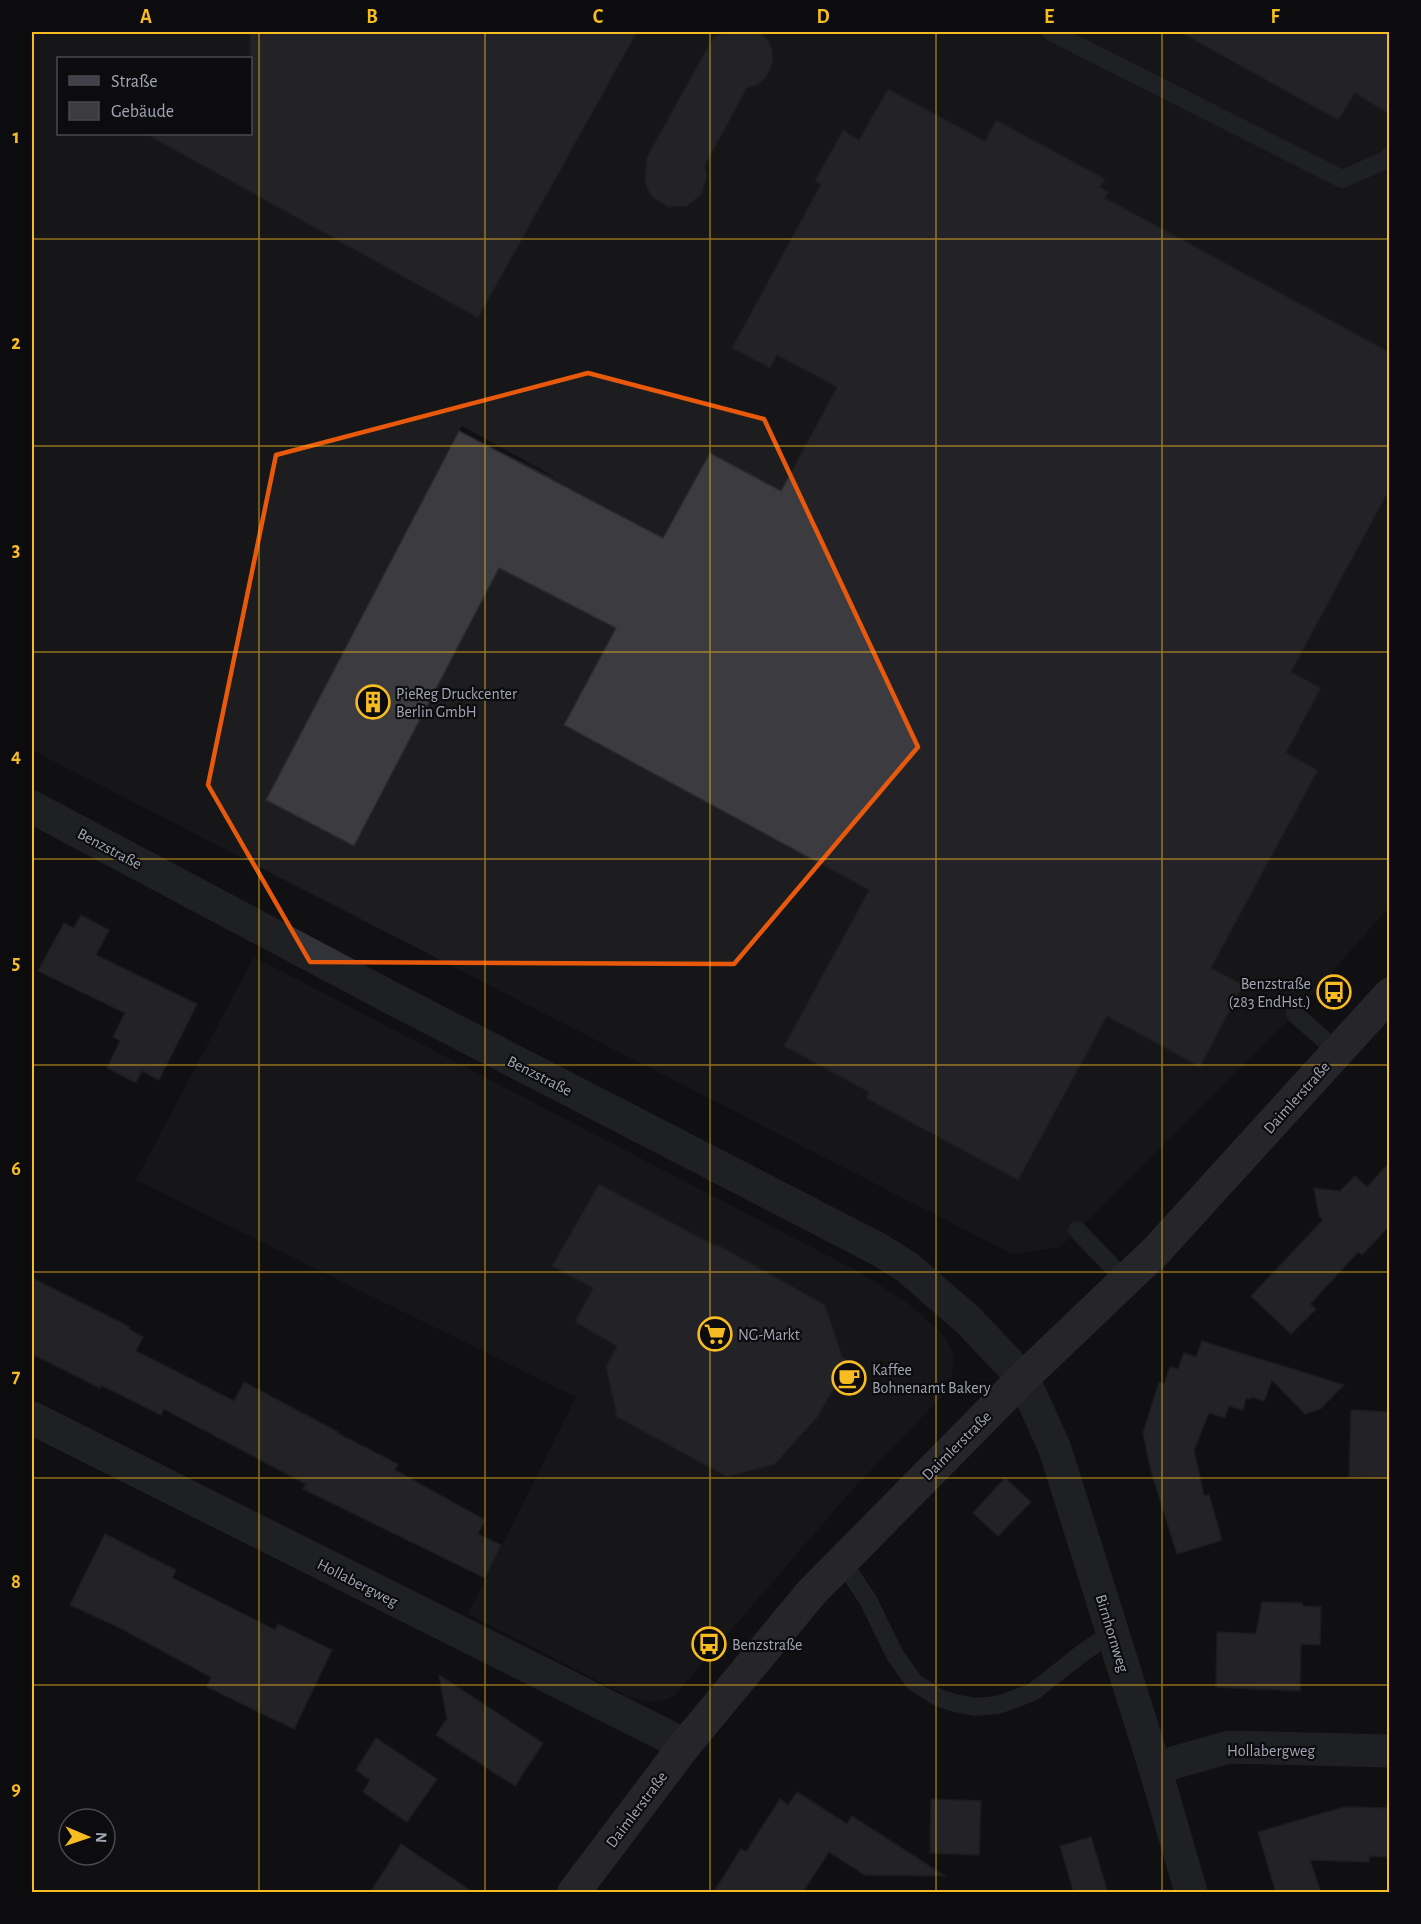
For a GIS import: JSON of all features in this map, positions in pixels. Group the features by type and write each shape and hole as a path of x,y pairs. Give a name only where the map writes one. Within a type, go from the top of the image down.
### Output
{"street":[{"name":"Benzstraße","path":"32,807 384,994 878,1249 907,1267 968,1320 1023,1378"},
{"name":"Daimlerstraße","path":"574,1893 685,1745 811,1593 1023,1378 1176,1230 1389,994"},
{"name":"Birnhornweg","path":"1023,1378 1056,1449 1155,1768 1191,1893"},
{"name":"Hollabergweg","path":"32,1418 685,1745"},
{"name":"Hollabergweg","path":"1155,1768 1229,1747 1389,1751"}],"lane":[{"path":"1051,32 1342,179 1386,160 1389,155"},
{"path":"1295,1014 1337,1051"},
{"path":"1077,1230 1125,1280"},
{"path":"842,1561 868,1600 894,1655 914,1682 939,1698 955,1703 975,1707 998,1705 1034,1692 1081,1654 1113,1632"}],"highlighted area":[{"path":"588,373 764,419 918,747 734,964 310,962 208,785 276,455"}],"shaded area":[{"path":"32,32 1389,32 1389,907 1295,1014 1060,1247 1012,1254 32,750","holes":["462,426 553,477 459,431"]},
{"path":"254,957 861,1273 913,1307 945,1337 954,1362 951,1383 944,1394 851,1491 675,1695 665,1700 652,1702 631,1698 468,1614 576,1397 136,1180"}],"building":[{"path":"250,32 637,32 478,318 148,135 252,135 252,57 250,57"},
{"path":"725,32 760,32 768,40 772,49 773,60 770,70 757,85 747,88 705,165 707,175 702,194 687,206 668,207 652,197 647,188 645,179 647,157 713,38"},
{"path":"1180,32 1389,32 1389,114 1355,93 1338,120"},
{"path":"888,89 985,141 996,120 1105,179 1100,187 1109,192 1105,198 1389,352 1389,490 1291,672 1321,688 1286,753 1318,770 1211,968 1243,985 1200,1067 1107,1016 1018,1180 866,1098 869,1092 784,1046 869,890 564,725 616,628 499,568 354,846 266,800 459,431 663,538 710,453 781,491 837,387 777,355 770,368 732,348 821,184 815,181 843,130 859,140"},
{"path":"81,915 109,930 96,955 197,1004 159,1080 142,1071 136,1083 107,1068 120,1041 113,1037 125,1013 38,971 64,923 74,928"},
{"path":"1389,1163 1389,1226 1362,1255 1358,1252 1310,1304 1316,1309 1291,1334 1251,1296 1323,1220 1319,1216 1314,1188 1340,1191 1355,1176 1367,1187"},
{"name":"NG-Markt","path":"599,1184 714,1245 718,1245 825,1305 842,1356 849,1362 818,1416 775,1464 727,1477 617,1417 606,1366 617,1346 575,1322 593,1288 552,1266"},
{"path":"32,1278 130,1327 129,1329 143,1337 136,1351 234,1401 244,1382 398,1464 395,1470 485,1520 478,1534 501,1545 485,1578 303,1489 306,1484 164,1409 161,1415 32,1354"},
{"path":"1202,1341 1344,1385 1320,1409 1305,1414 1272,1380 1264,1401 1252,1397 1251,1399 1246,1398 1243,1410 1229,1406 1225,1418 1209,1413 1194,1450 1204,1496 1209,1495 1222,1540 1177,1554 1151,1471 1143,1433 1159,1382 1164,1384 1170,1367 1178,1369 1184,1353 1196,1357"},
{"path":"1351,1410 1389,1412 1389,1478 1349,1477"},
{"path":"1005,1478 1031,1502 998,1536 973,1513"},
{"path":"105,1534 176,1570 172,1578 275,1630 278,1624 332,1650 294,1729 207,1687 211,1677 120,1628 70,1605"},
{"path":"1262,1602 1302,1603 1303,1606 1321,1607 1320,1645 1301,1644 1300,1691 1216,1687 1217,1632 1256,1634"},
{"path":"439,1675 543,1743 515,1786 436,1735 447,1719"},
{"path":"376,1738 437,1779 407,1822 363,1792 370,1780 356,1770"},
{"path":"797,1792 847,1824 852,1816 945,1876 865,1875 829,1852 802,1893 713,1893 741,1849 746,1852 780,1799 788,1805"},
{"path":"931,1799 981,1801 979,1855 930,1853"},
{"path":"1344,1807 1389,1808 1389,1857 1370,1856 1369,1862 1310,1860 1321,1893 1276,1893 1258,1832"},
{"path":"1091,1837 1108,1893 1074,1893 1060,1846"},
{"path":"401,1844 474,1893 370,1893"}],"place":[{"name":"PieReg Druckcenter Berlin GmbH","path":"373,702"},
{"name":"Benzstraße (283 EndHst.)","path":"1334,992"},
{"name":"NG-Markt","path":"715,1334"},
{"name":"Kaffee Bohnenamt Bakery","path":"849,1378"},
{"name":"Benzstraße","path":"709,1644"}]}
